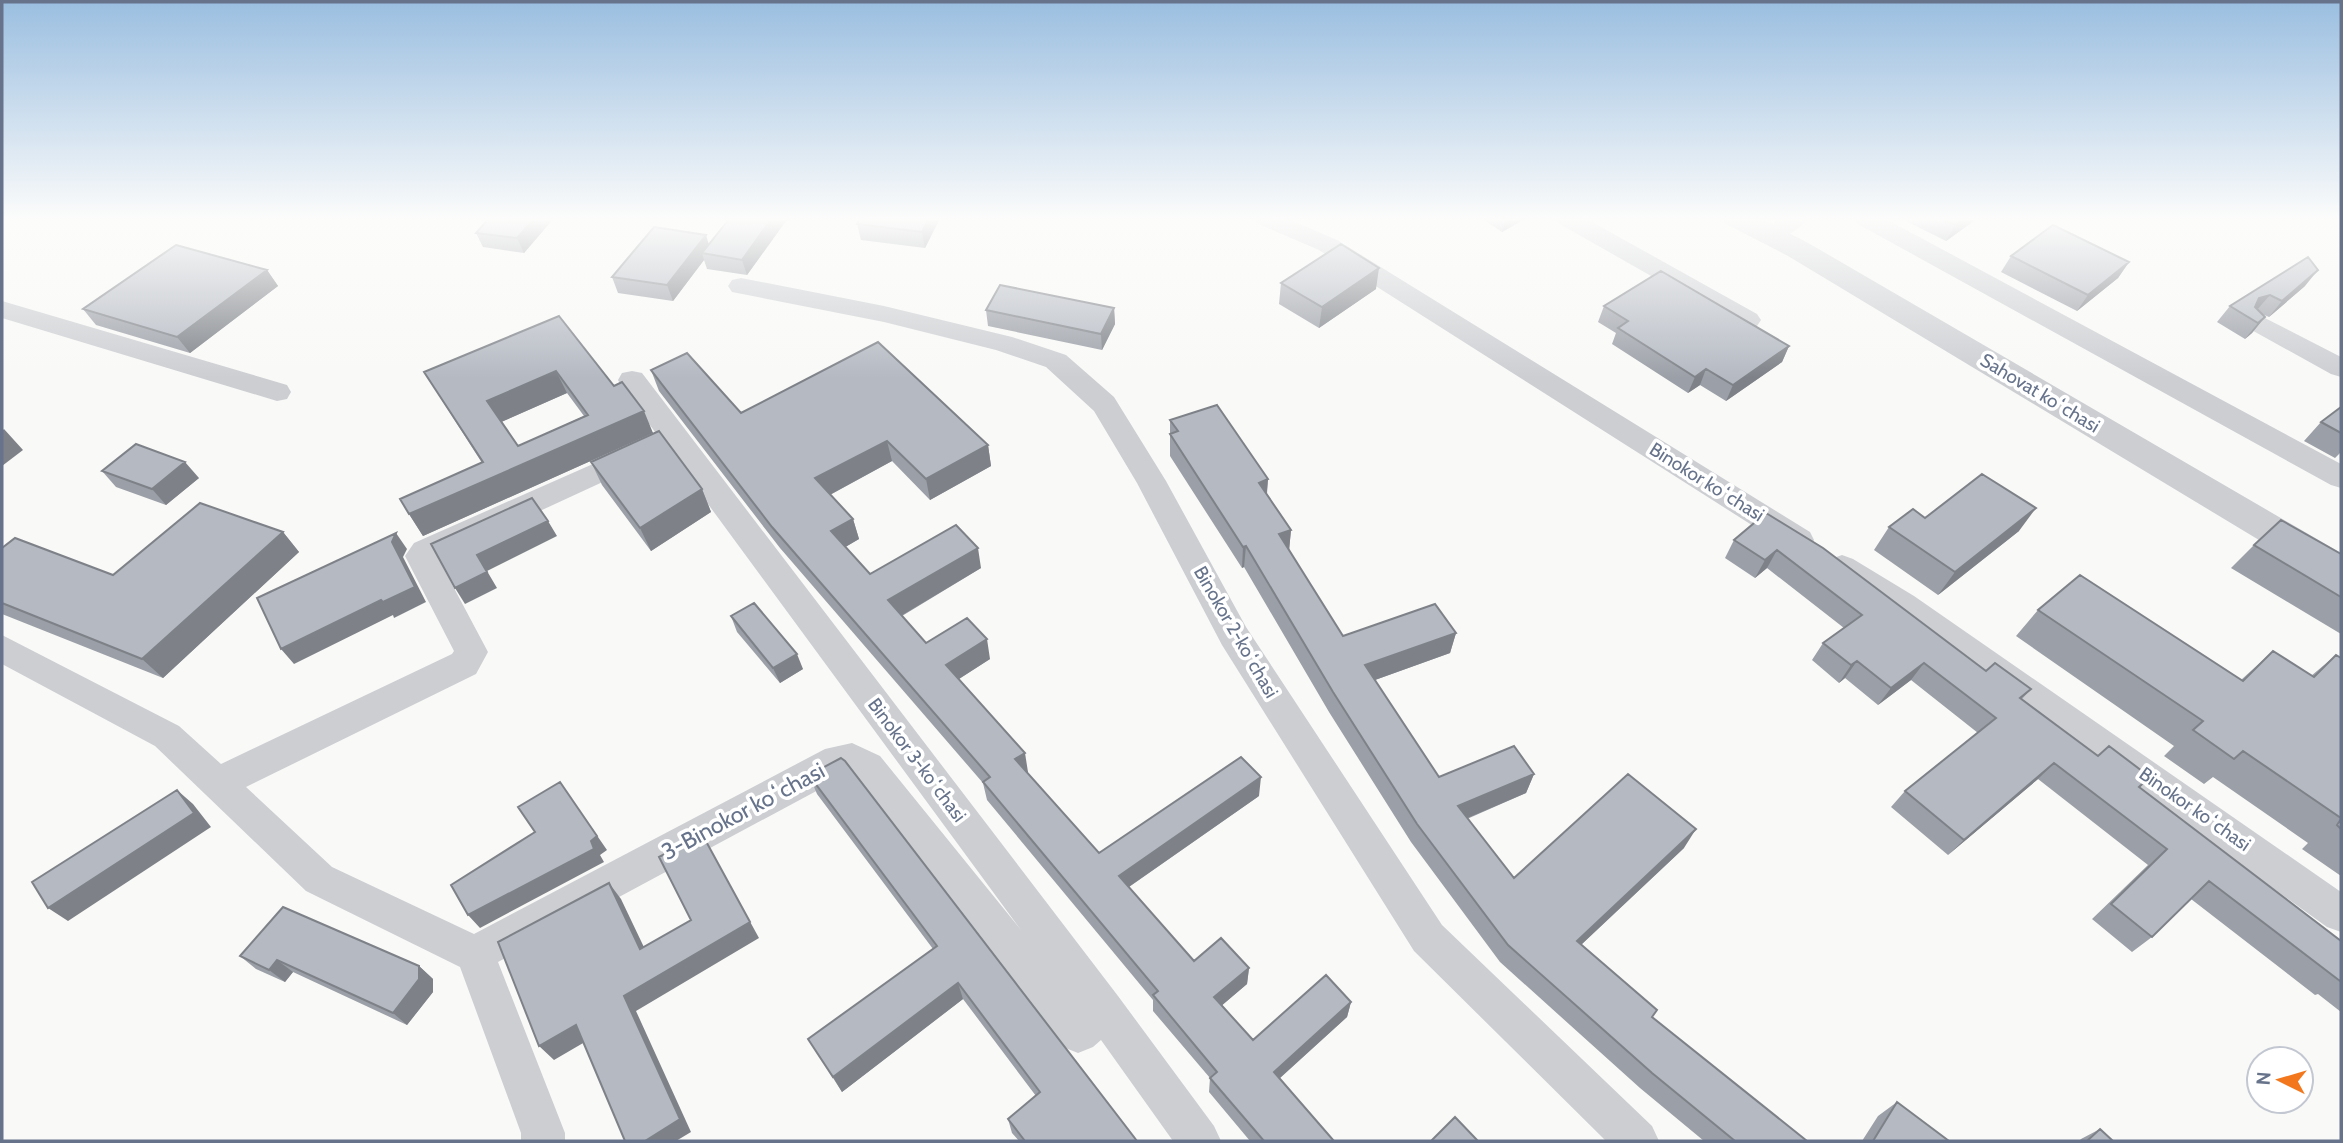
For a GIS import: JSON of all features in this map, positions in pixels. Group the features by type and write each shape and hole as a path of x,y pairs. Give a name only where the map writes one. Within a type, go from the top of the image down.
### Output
{"street":[{"name":"Binokor koʻchasi","path":"1370,271 1903,605 2341,914"},
{"path":"1662,271 1748,320"},
{"name":"Sahovat koʻchasi","path":"1855,271 2341,571"},
{"path":"1963,271 2341,477"},
{"name":"Binokor 2-koʻchasi","path":"741,286 884,314 1003,343 1056,361 1104,404 1151,481 1234,636 1428,938 1637,1141"},
{"path":"2,310 277,392"},
{"path":"2257,322 2341,368"},
{"name":"Binokor 3-koʻchasi","path":"632,380 1199,1141"},
{"path":"218,783 464,664 471,652 421,556 425,551 675,437"},
{"path":"2,648 167,736 319,879 475,954 543,1133 543,1141"},
{"name":"3-Binokor koʻchasi","path":"475,954 838,760 852,758 867,767 1078,1033 1104,1010"}],"building":[{"path":"138,271 265,271 177,337 83,309"},
{"path":"617,271 678,271 667,285 612,277"},
{"path":"1299,271 1374,271 1322,307 1281,283"},
{"path":"1662,271 1789,346 1733,385 1706,369 1695,377 1618,328 1628,321 1604,306"},
{"path":"2041,271 2117,271 2088,295"},
{"path":"2285,271 2316,271 2282,301 2270,295 2259,298 2255,307 2265,317 2258,323 2230,306"},
{"path":"1000,285 1114,308 1101,334 986,310"},
{"path":"559,316 614,386 622,382 644,411 409,514 400,499 483,462 424,372","holes":["556,371 588,415 518,446 487,401"]},
{"path":"878,342 988,445 926,479 887,441 815,478 853,519 831,531 870,574 956,525 978,548 888,600 926,643 967,618 987,639 946,665 1025,753 1015,759 1099,853 1241,757 1261,777 1119,876 1194,961 1221,938 1249,968 1214,997 1253,1040 1326,975 1351,1002 1274,1072 1334,1141 1264,1141 1210,1078 1217,1072 1153,995 1158,991 983,782 990,777 772,527 651,370 687,353 741,413"},
{"path":"1217,405 1268,479 1259,483 1291,530 1279,534 1343,636 1435,604 1456,633 1365,665 1439,777 1514,746 1534,774 1458,806 1514,878 1628,774 1696,829 1577,941 1657,1010 1652,1017 1807,1141 1735,1141 1652,1073 1508,945 1417,824 1333,692 1246,546 1243,547 1170,434 1178,431 1170,420"},
{"path":"2341,407 2341,433 2321,422"},
{"path":"659,431 702,489 640,528 591,462"},
{"path":"136,444 185,462 152,489 102,471"},
{"path":"1982,474 2036,508 1955,572 1889,527 1913,509 1925,518"},
{"path":"532,498 548,521 477,555 487,572 455,588 431,544"},
{"path":"200,503 283,532 142,659 2,603 2,548 15,538 113,575"},
{"path":"1766,513 1823,548 1986,671 1995,663 2031,689 2020,698 2098,756 2109,746 2150,777 2139,787 2341,941 2340,981 2209,881 2152,937 2111,904 2167,849 2054,763 1964,840 1905,791 1996,718 1924,663 1891,688 1857,661 1851,665 1823,643 1862,615 1777,550 1765,560 1734,540"},
{"path":"2281,520 2341,554 2341,597 2254,545"},
{"path":"396,533 392,542 415,587 383,602 381,600 281,649 257,598"},
{"path":"2080,575 2243,681 2273,651 2314,677 2336,655 2341,658 2341,818 2243,751 2234,759 2193,730 2203,721 2038,610"},
{"path":"754,603 797,654 773,668 731,616"},
{"path":"841,758 1137,1141 1025,1141 1008,1119 1040,1092 958,983 833,1077 808,1039 937,946 809,775"},
{"path":"560,782 597,836 591,841 594,849 468,915 451,885 535,832 518,807"},
{"path":"177,790 194,813 48,908 32,882"},
{"path":"702,834 750,922 624,996 680,1119 645,1141 625,1141 576,1025 539,1046 498,942 609,883 640,949 691,920 659,857"},
{"path":"283,907 419,966 419,979 393,1013 277,960 269,970 240,956"},
{"path":"1897,1102 1949,1141 1873,1141"},
{"path":"1455,1117 1478,1141 1431,1141"},
{"path":"2100,1129 2113,1141 2087,1141"}]}
